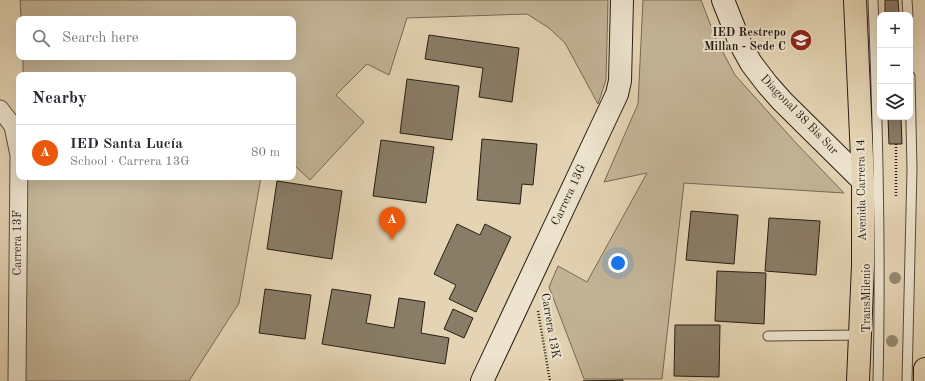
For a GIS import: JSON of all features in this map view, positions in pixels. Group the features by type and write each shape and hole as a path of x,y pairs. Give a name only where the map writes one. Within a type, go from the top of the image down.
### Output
{"main road":[{"name":"Avenida Carrera 14","path":"855,0 863,181 863,265 858,381"},
{"path":"925,369 925,381"}],"street":[{"name":"Carrera 13G","path":"482,381 617,94 621,73 622,0"},
{"name":"Diagonal 38 Bis Sur","path":"722,0 740,43 751,63 767,84 782,101 863,181"},
{"name":"Carrera 13F","path":"0,110 13,126 16,140"},
{"name":"Carrera 13F","path":"17,381 19,180"}],"lane":[{"name":"TransMilenio","path":"873,0 879,203 878,381"},
{"path":"907,0 908,12"},
{"path":"907,381 912,182 910,84"},
{"path":"768,336 861,335"}],"path":[{"path":"896,144 896,202"},
{"name":"Carrera 13K","path":"537,305 550,381"}],"shaded area":[{"path":"20,0 608,0 606,80 598,104 565,43 549,28 527,14 407,18 389,75 367,64 336,95 364,122 310,180 296,167 296,72 23,72 23,60 296,60 296,16 21,16"},
{"path":"643,0 701,0 716,39 735,75 796,143 844,193 684,183 662,379 584,379 549,287 558,266 587,282 647,173 604,182 638,104"},
{"path":"22,180 260,180 239,303 189,381 25,381"}],"building":[{"path":"885,0 898,0 899,12 885,12"},
{"path":"429,35 519,48 512,102 479,97 483,68 425,59"},
{"path":"407,79 459,86 452,140 400,133"},
{"path":"888,120 901,120 902,144 889,144"},
{"path":"482,139 537,144 533,185 522,184 520,204 477,200"},
{"path":"381,140 434,147 426,203 373,196"},
{"path":"277,181 342,191 332,259 267,249"},
{"path":"691,211 738,215 734,264 686,260"},
{"path":"769,218 820,221 816,275 765,271"},
{"path":"457,224 480,235 485,224 511,237 476,312 449,299 456,285 434,274"},
{"path":"717,271 766,273 764,324 715,321"},
{"path":"265,289 311,295 305,339 259,333"},
{"path":"332,289 371,295 366,323 394,328 399,298 425,302 421,333 449,338 445,364 322,344"},
{"path":"453,309 473,318 464,338 444,329"},
{"path":"675,325 720,325 719,377 674,376"},
{"path":"623,380 623,381 583,381"}],"place":[{"name":"IED Restrepo Millan - Sede C","path":"801,40"},
{"name":"IED Santa Lucía","path":"392,240"}]}
